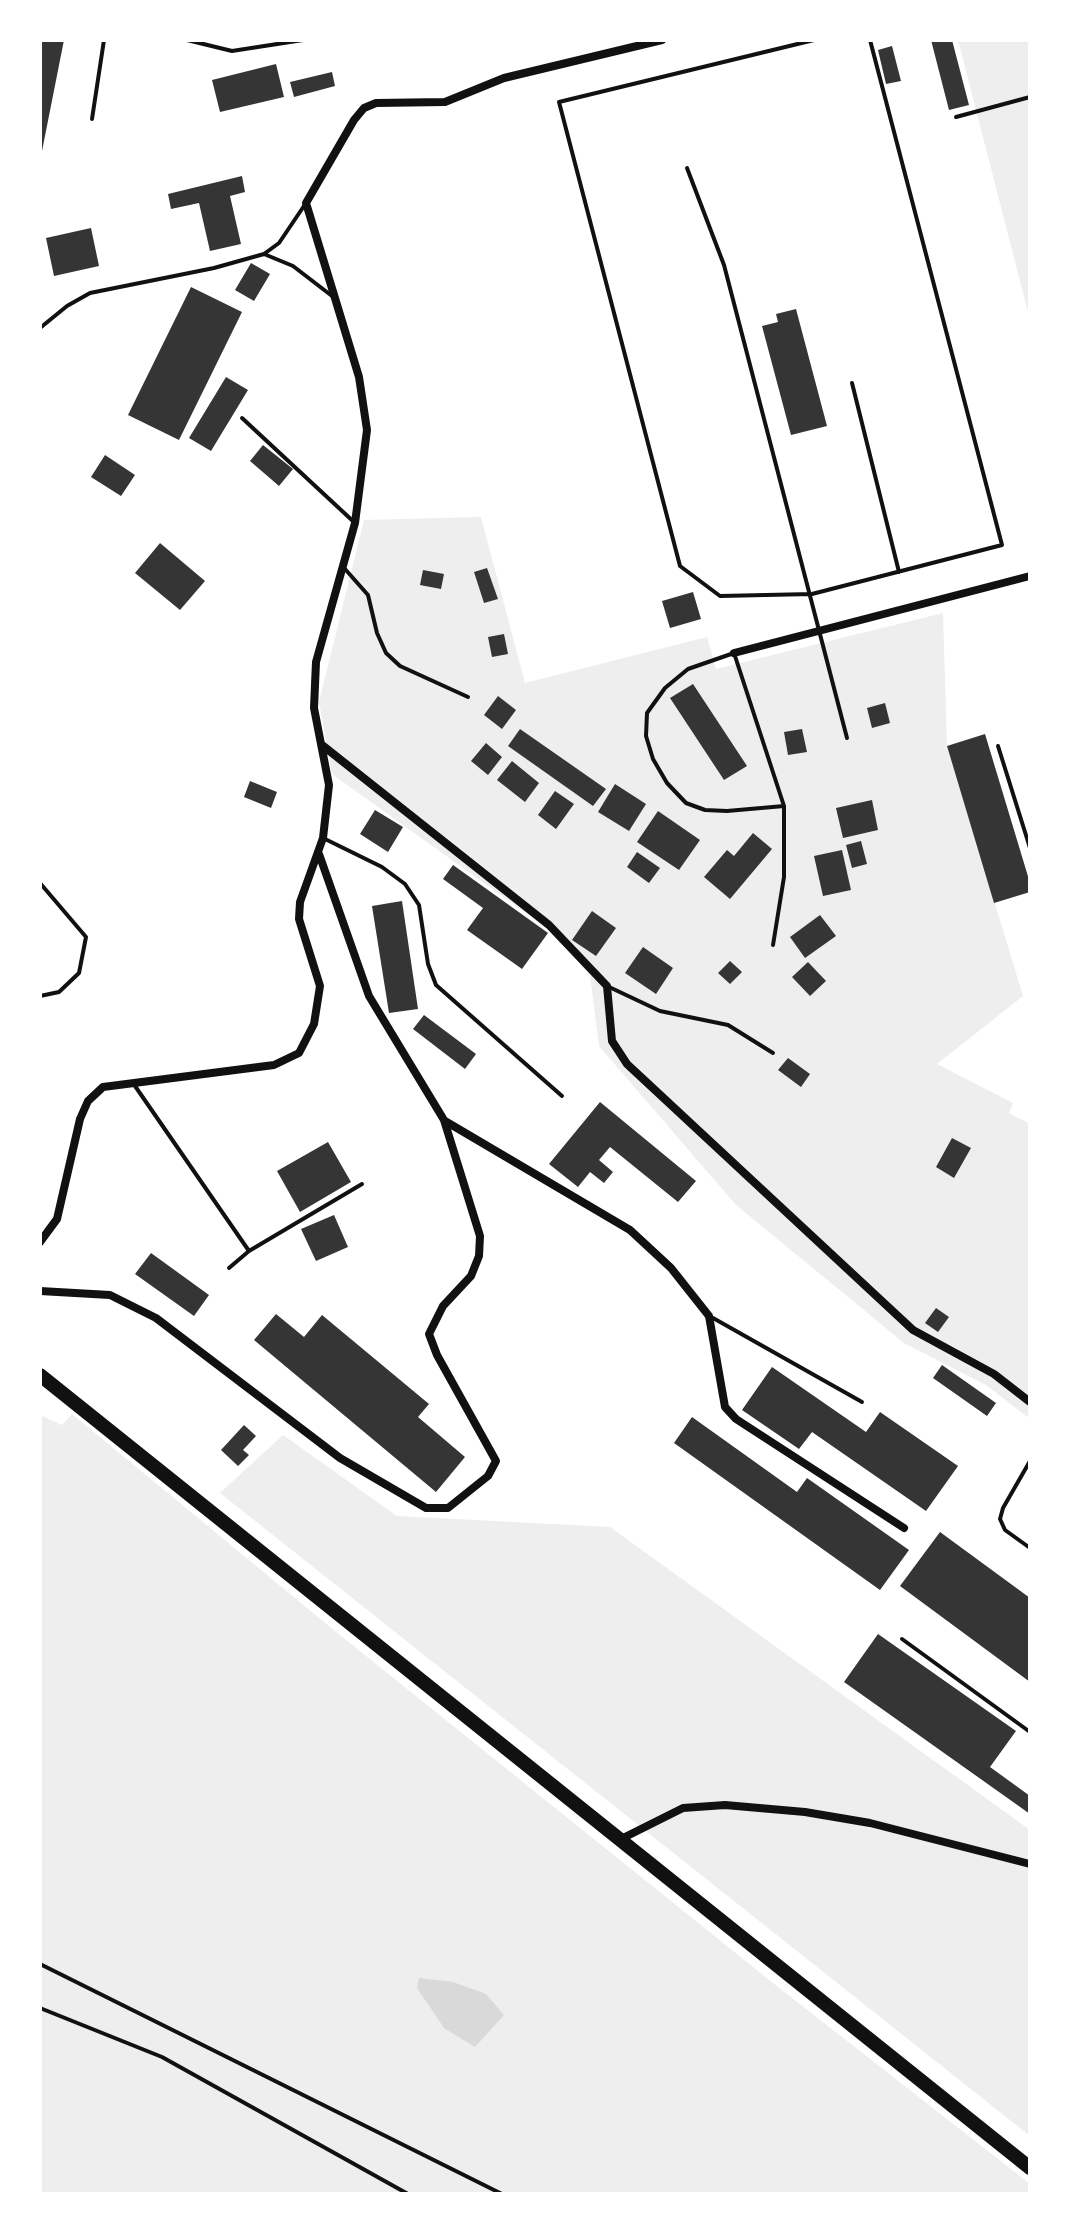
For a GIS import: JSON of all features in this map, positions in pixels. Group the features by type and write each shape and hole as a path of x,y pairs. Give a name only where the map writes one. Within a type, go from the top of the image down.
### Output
{"highway":[{"path":"40,1375 1030,2168"}],"street":[{"path":"40,1242 58,1220 80,1119 88,1101 103,1087 274,1065 299,1053 314,1024 320,986 299,919 300,902 323,838 329,785 314,708 316,662 355,523 367,430 359,377 306,204 364,108 376,103 445,102 504,78 662,40"},
{"path":"734,652 1030,576"},
{"path":"322,745 550,925 607,986 612,1041 626,1064 914,1330 994,1374 1030,1402"},
{"path":"40,1291 110,1294 156,1318 340,1458 426,1508 448,1508 488,1476 496,1461 429,1334 443,1306 470,1276 479,1256 480,1236 444,1120 369,996 319,854"},
{"path":"444,1120 630,1230 671,1268 709,1316 724,1407 736,1419 904,1528"},
{"path":"619,1840 683,1808 725,1805 870,1823 1030,1864"}],"lane":[{"path":"92,118 104,40"},
{"path":"188,40 232,51 303,40"},
{"path":"250,40 252,47"},
{"path":"814,40 559,102 680,566 720,596 812,594 1002,545 870,40"},
{"path":"956,117 1030,97"},
{"path":"687,168 724,264 848,738"},
{"path":"40,328 90,293 264,254 280,242 306,204"},
{"path":"264,254 293,266 332,296"},
{"path":"852,383 899,572"},
{"path":"242,418 355,523"},
{"path":"342,565 368,596 386,652 400,666 468,696"},
{"path":"772,945 784,877 784,806 734,652 688,668 665,688 647,713 646,736 667,783 686,803 705,810 784,806"},
{"path":"998,746 1030,848"},
{"path":"323,838 382,867 405,884 419,905 421,931 436,985 562,1096"},
{"path":"40,883 86,936 79,973 58,992 40,996"},
{"path":"607,986 660,1011 728,1025 773,1053"},
{"path":"132,1082 250,1250"},
{"path":"230,1268 250,1250 362,1184"},
{"path":"709,1316 862,1402"},
{"path":"1030,1461 1000,1519 1005,1530 1030,1548"},
{"path":"902,1638 1030,1732"}],"path":[{"path":"40,1964 502,2194"},
{"path":"40,2008 162,2057 408,2194"}],"shaded area":[{"path":"958,40 1030,40 1030,320"},
{"path":"481,517 525,683 707,637 716,669 943,613 947,746 1023,996 937,1064 1013,1103 1009,1113 1030,1124 1030,1419 986,1385 904,1343 736,1205 599,1046 590,976 555,934 332,774 319,702 364,520"},
{"path":"72,1414 335,1631 1030,2184 1030,2194 40,2194 40,1415 62,1425"},
{"path":"283,1435 397,1516 610,1527 1030,1830 1030,2136 220,1493"},
{"path":"419,1978 453,1982 486,1994 504,2015 475,2047 444,2028 417,1988"}],"building":[{"path":"40,40 64,40 42,151 40,151"},
{"path":"931,40 952,40 969,105 949,110"},
{"path":"892,46 901,81 886,84 878,50"},
{"path":"276,64 284,97 220,112 212,80"},
{"path":"332,72 335,86 294,97 290,82"},
{"path":"242,176 245,192 230,196 241,244 210,251 199,203 171,209 168,194"},
{"path":"91,228 99,266 54,276 46,238"},
{"path":"251,263 270,274 254,301 235,290"},
{"path":"191,287 242,312 179,440 128,415"},
{"path":"796,309 827,426 791,435 762,326 778,322 776,314"},
{"path":"226,377 248,390 211,451 189,438"},
{"path":"263,445 293,469 279,486 250,461"},
{"path":"105,455 135,475 121,496 91,477"},
{"path":"160,543 205,581 180,610 135,573"},
{"path":"487,568 498,599 484,603 474,572"},
{"path":"423,570 444,574 441,589 420,585"},
{"path":"693,592 701,619 670,628 662,601"},
{"path":"504,634 508,654 492,657 488,637"},
{"path":"693,684 747,766 724,780 670,698"},
{"path":"498,696 516,710 502,729 484,715"},
{"path":"885,703 890,723 872,728 867,708"},
{"path":"520,729 606,789 593,806 508,746"},
{"path":"802,729 807,752 788,755 784,732"},
{"path":"985,734 1030,883 1030,892 994,903 947,746"},
{"path":"486,743 502,757 488,775 471,761"},
{"path":"512,761 539,783 525,802 497,780"},
{"path":"250,781 277,792 271,808 244,797"},
{"path":"615,784 646,804 629,831 598,812"},
{"path":"555,791 574,804 556,829 538,815"},
{"path":"872,800 878,830 843,838 836,808"},
{"path":"375,810 403,827 388,852 360,834"},
{"path":"658,811 700,840 679,870 637,842"},
{"path":"753,833 772,849 730,899 704,877 727,850 734,856"},
{"path":"861,841 867,864 852,868 846,845"},
{"path":"842,850 851,890 823,896 814,856"},
{"path":"637,852 660,868 649,883 627,867"},
{"path":"453,865 548,933 522,969 467,930 483,908 443,879"},
{"path":"402,901 418,1009 389,1013 372,906"},
{"path":"592,911 616,928 596,956 572,940"},
{"path":"820,915 836,936 805,958 790,937"},
{"path":"643,947 673,968 656,994 625,973"},
{"path":"730,961 742,972 730,984 718,973"},
{"path":"808,962 826,981 810,996 792,977"},
{"path":"424,1015 476,1054 465,1069 413,1029"},
{"path":"788,1058 810,1074 801,1087 778,1070"},
{"path":"600,1102 696,1181 678,1202 610,1147 599,1160 613,1172 604,1183 590,1172 578,1187 549,1164"},
{"path":"952,1138 971,1148 954,1178 936,1167"},
{"path":"328,1142 351,1182 300,1212 277,1171"},
{"path":"334,1215 348,1247 316,1261 301,1229"},
{"path":"151,1253 209,1295 194,1316 135,1274"},
{"path":"936,1308 949,1317 938,1332 925,1323"},
{"path":"276,1314 304,1337 322,1315 429,1404 418,1417 465,1457 436,1492 254,1340"},
{"path":"942,1365 996,1403 987,1416 933,1378"},
{"path":"772,1367 866,1432 880,1412 958,1466 926,1511 812,1432 799,1449 742,1410"},
{"path":"692,1417 797,1492 807,1478 909,1550 880,1590 674,1443"},
{"path":"244,1425 256,1436 243,1450 249,1455 238,1466 221,1450"},
{"path":"940,1532 1030,1598 1030,1682 900,1586"},
{"path":"878,1634 1016,1731 990,1767 1030,1796 1030,1814 844,1682"}]}
